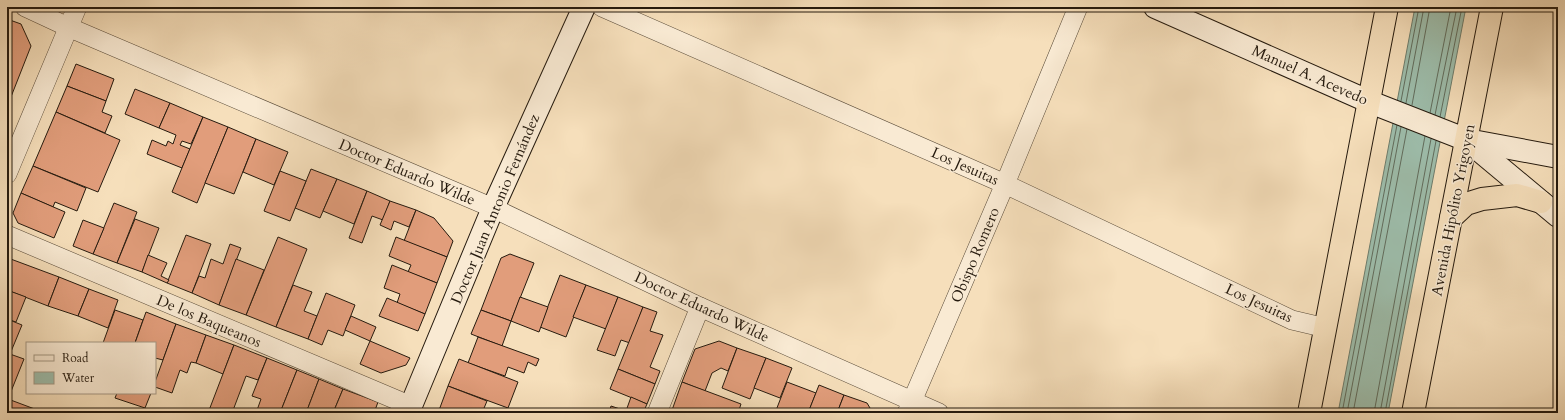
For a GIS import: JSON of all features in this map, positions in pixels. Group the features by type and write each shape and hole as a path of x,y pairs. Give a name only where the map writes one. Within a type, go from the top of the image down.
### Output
{"highway":[{"path":"1309,413 1370,102 1387,7"},
{"name":"Avenida Hipólito Yrigoyen","path":"1413,413 1492,7"},
{"path":"1452,218 1466,204 1482,199 1517,196 1541,202"}],"street":[{"name":"Doctor Eduardo Wilde","path":"25,7 68,27 493,208 909,407 939,413"},
{"path":"7,174 76,7"},
{"name":"Doctor Juan Antonio Fernández","path":"410,410 493,208 584,7"},
{"name":"Los Jesuitas","path":"602,7 1005,184 1292,320 1326,328"},
{"name":"Obispo Romero","path":"909,407 1005,184 1078,7"},
{"name":"Manuel A. Acevedo","path":"1154,7 1370,102 1467,140"},
{"path":"1467,140 1558,157"},
{"path":"1467,140 1558,216"},
{"name":"De los Baqueanos","path":"7,235 410,410"},
{"path":"657,413 700,307"}],"water":[{"path":"1415,7 1466,7 1388,413 1338,413"}],"building":[{"path":"7,19 21,24 31,46 7,107"},
{"path":"76,64 114,79 106,101 67,86"},
{"path":"67,86 106,101 102,112 112,116 105,133 56,112"},
{"path":"135,89 170,103 159,128 125,114"},
{"path":"170,103 203,117 191,144 182,141 180,145 190,149 182,168 147,154 152,140 166,146 168,141 173,144 176,135 159,128"},
{"path":"56,112 120,140 98,192 33,166"},
{"path":"203,117 228,127 197,203 172,192"},
{"path":"228,127 256,139 234,194 205,183"},
{"path":"256,139 288,152 274,185 243,172"},
{"path":"33,166 86,188 77,211 55,202 53,207 21,193"},
{"path":"311,169 337,179 320,218 295,208"},
{"path":"280,171 306,181 290,221 264,211"},
{"path":"337,179 367,191 354,224 323,211"},
{"path":"367,191 390,201 383,220 372,216 362,243 349,238"},
{"path":"21,193 65,212 54,238 18,223 13,213"},
{"path":"390,201 416,210 409,227 394,221 391,230 380,225"},
{"path":"114,203 137,212 117,263 93,254"},
{"path":"416,210 434,218 453,241 447,257 404,241"},
{"path":"135,219 159,228 142,272 117,263"},
{"path":"83,220 104,228 93,254 73,246"},
{"path":"186,235 211,244 192,293 167,283"},
{"path":"278,237 307,249 276,327 246,315"},
{"path":"396,237 447,257 437,283 408,272 411,265 389,256"},
{"path":"230,244 241,248 219,305 192,293 199,276 205,278 211,259 223,264"},
{"path":"510,254 534,263 511,321 481,310 501,258"},
{"path":"148,255 167,263 161,276 169,280 167,283 142,272"},
{"path":"8,258 59,277 48,306 7,290"},
{"path":"236,259 264,270 246,315 219,305"},
{"path":"392,265 437,283 425,314 397,303 400,294 384,288"},
{"path":"560,275 586,285 566,337 540,327"},
{"path":"59,277 89,289 78,316 48,306"},
{"path":"293,285 312,292 304,311 317,316 308,339 276,327"},
{"path":"586,285 618,297 606,329 573,317"},
{"path":"89,289 118,300 108,328 78,316"},
{"path":"7,290 26,297 16,322 7,319"},
{"path":"326,293 355,305 343,336 328,330 322,345 308,339"},
{"path":"520,297 548,307 539,332 511,321"},
{"path":"618,297 643,307 630,343 621,340 615,356 597,350"},
{"path":"387,298 425,314 418,331 379,316"},
{"path":"643,307 657,312 650,331 663,335 650,367 660,371 655,384 618,369"},
{"path":"115,310 143,320 135,342 103,342"},
{"path":"481,310 511,321 502,346 471,334"},
{"path":"146,312 176,324 163,360 156,358 156,342 135,342"},
{"path":"351,316 376,327 370,341 345,330"},
{"path":"7,319 22,325 10,354 7,353"},
{"path":"176,324 206,335 196,363 191,362 187,373 180,370 172,393 156,387 156,379"},
{"path":"206,335 234,345 223,374 196,363"},
{"path":"478,337 539,359 536,366 528,362 524,373 508,367 505,376 468,363"},
{"path":"370,341 410,358 406,365 381,373 360,364"},
{"path":"719,341 737,348 728,371 721,368 712,373 705,391 682,382 695,349"},
{"path":"234,345 267,358 258,380 246,376 232,413 208,413"},
{"path":"737,348 766,358 750,399 722,388"},
{"path":"7,353 24,359 8,399 7,398"},
{"path":"267,358 297,370 280,413 256,413 261,399 252,396"},
{"path":"766,358 792,368 780,398 754,388"},
{"path":"459,359 518,382 508,408 448,386"},
{"path":"618,369 655,384 647,404 610,389"},
{"path":"297,370 319,379 306,413 280,413"},
{"path":"319,379 343,389 333,413 306,413"},
{"path":"682,382 741,404 738,413 671,413"},
{"path":"787,382 816,393 808,413 775,413"},
{"path":"819,385 844,395 837,413 808,413"},
{"path":"448,386 487,401 482,413 438,413"},
{"path":"343,389 378,402 374,413 333,413"},
{"path":"117,394 151,394 145,408 115,398"},
{"path":"844,395 867,403 873,413 837,413"},
{"path":"631,397 647,404 643,413 609,413 611,406 626,411"},
{"path":"8,399 40,411 39,413 7,413"}]}
